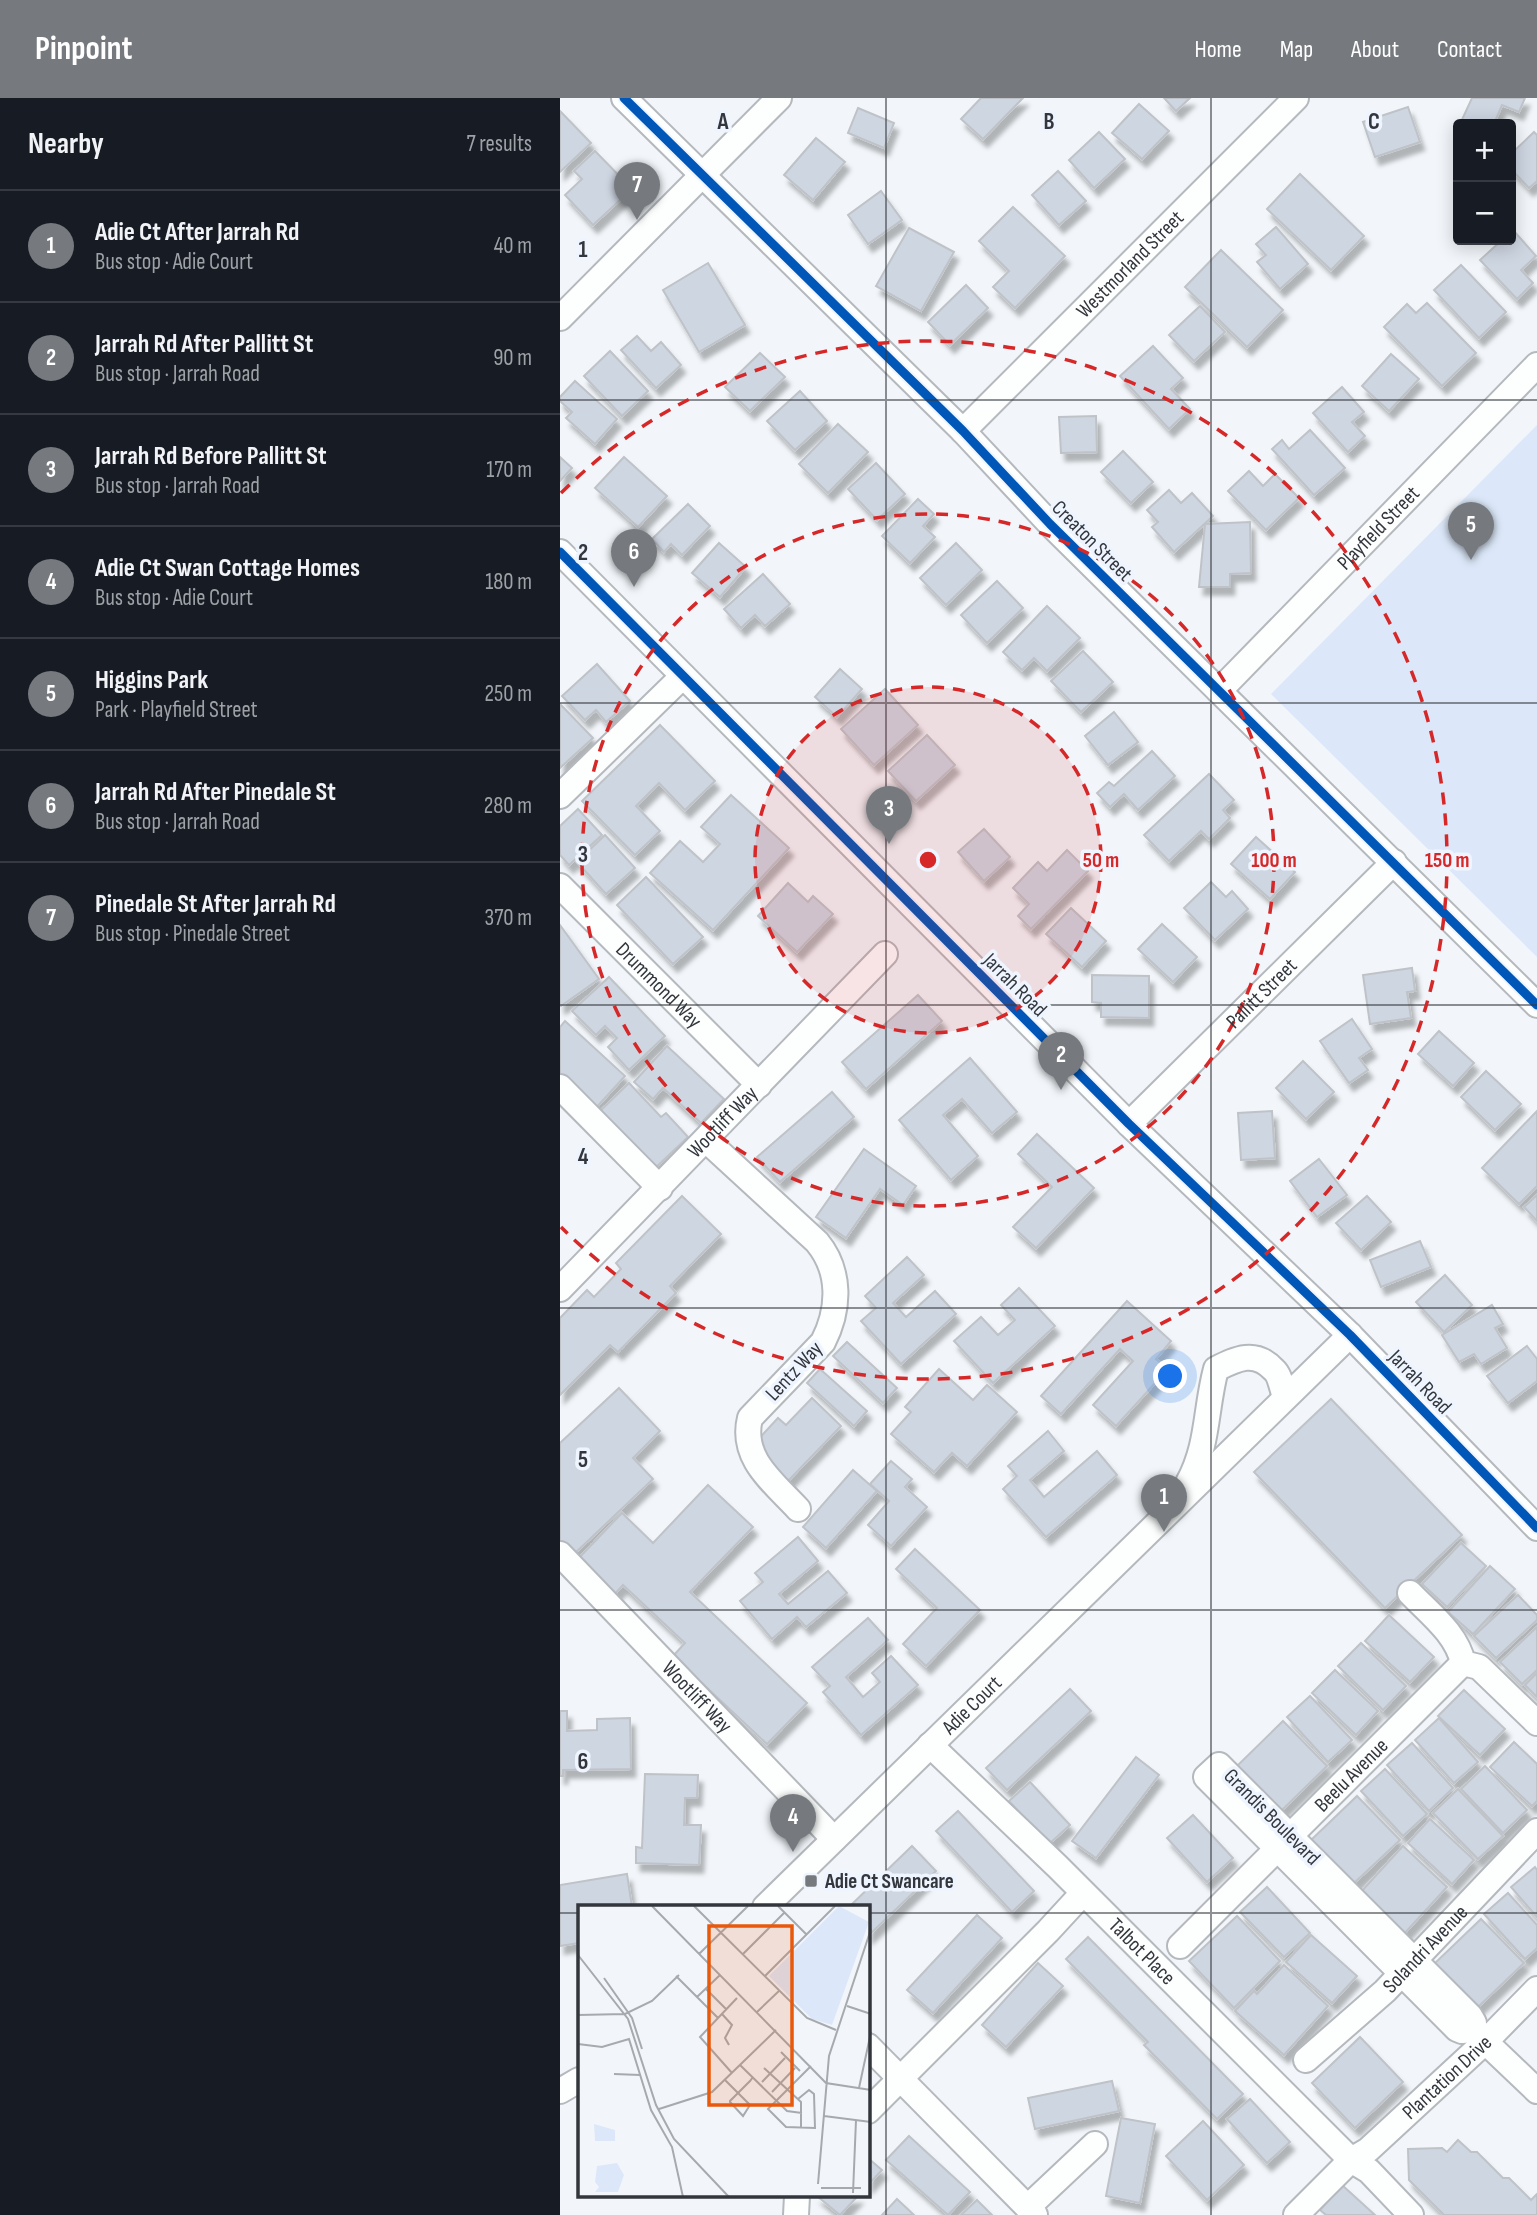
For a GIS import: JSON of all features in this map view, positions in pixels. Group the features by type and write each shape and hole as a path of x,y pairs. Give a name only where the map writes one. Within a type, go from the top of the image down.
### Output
{"street":[{"name":"Creaton Street","path":"624,98 963,431 1050,524 1537,1005"},
{"path":"560,318 779,98"},
{"name":"Westmorland Street","path":"963,431 1296,98"},
{"name":"Playfield Street","path":"1219,691 1537,365"},
{"name":"Jarrah Road","path":"560,552 1129,1124 1350,1335 1537,1528"},
{"path":"560,796 683,676"},
{"name":"Pallitt Street","path":"1129,1124 1394,862"},
{"name":"Drummond Way","path":"560,886 759,1085"},
{"name":"Wootliff Way","path":"560,1289 885,954"},
{"path":"560,1087 660,1188"},
{"name":"Lentz Way","path":"706,1140 817,1242 827,1254 833,1269 836,1305 831,1327 823,1342 750,1418 747,1430 751,1455 798,1509"},
{"name":"Adie Court","path":"767,1905 1350,1335"},
{"name":"Adie Court","path":"1177,1502 1199,1462 1209,1414 1209,1395 1216,1369 1240,1357 1258,1359 1276,1370 1285,1396"},
{"name":"Wootliff Way","path":"560,1554 834,1839"},
{"path":"1410,1593 1452,1637 1463,1663 1479,1667 1537,1723"},
{"name":"Beelu Avenue","path":"1180,1947 1463,1663"},
{"name":"Talbot Place","path":"930,1745 1351,2160 1370,2171 1411,2215"},
{"name":"Solandri Avenue","path":"1306,2060 1408,1967 1537,1831"},
{"name":"Grandis Boulevard","path":"1285,1842 1408,1967 1457,2029 1479,2035 1537,2091"},
{"path":"870,2109 1083,1893"},
{"name":"Plantation Drive","path":"1296,2215 1351,2160 1368,2150 1479,2035 1537,1989"},
{"path":"870,2048 1032,2211 1095,2144"},
{"path":"560,2091 578,2081"}],"shaded area":[{"path":"1537,425 1537,957 1271,694"}],"building":[{"path":"981,98 1023,98 983,139 961,119"},
{"path":"1164,98 1190,98 1176,111"},
{"path":"1472,98 1525,98 1519,112 1502,105 1496,119 1462,119"},
{"path":"1139,104 1169,131 1142,159 1112,133"},
{"path":"1408,107 1420,142 1375,157 1363,122"},
{"path":"858,108 894,123 884,148 848,133"},
{"path":"560,111 591,143 560,172"},
{"path":"1099,132 1125,159 1094,188 1069,160"},
{"path":"1534,132 1537,135 1537,181 1529,188 1516,174 1516,149"},
{"path":"816,138 845,162 813,200 784,175"},
{"path":"595,151 632,189 593,225 565,195 582,179 574,171"},
{"path":"1058,171 1086,201 1059,225 1032,195"},
{"path":"1300,174 1364,236 1331,270 1267,209"},
{"path":"881,191 902,220 868,244 848,215"},
{"path":"1013,207 1065,256 1015,308 993,287 1009,271 979,241"},
{"path":"1276,227 1308,264 1280,289 1257,262 1266,255 1256,244"},
{"path":"909,228 954,252 921,311 876,286"},
{"path":"1516,233 1536,256 1521,270 1533,283 1517,299 1480,260 1496,245 1516,245"},
{"path":"1221,250 1283,310 1247,347 1185,287"},
{"path":"708,263 745,325 699,352 663,290"},
{"path":"1461,265 1506,312 1479,338 1434,290"},
{"path":"966,285 988,308 950,345 928,322"},
{"path":"1427,303 1476,353 1442,386 1384,327 1407,304 1416,313"},
{"path":"1200,306 1225,332 1194,361 1169,335"},
{"path":"637,336 651,351 661,342 681,365 656,388 621,350"},
{"path":"1153,346 1183,378 1171,389 1190,409 1169,429 1120,376"},
{"path":"610,351 648,391 622,416 584,376"},
{"path":"760,353 785,377 750,411 725,387"},
{"path":"1391,354 1419,379 1389,411 1362,386"},
{"path":"575,381 617,419 595,444 566,418 572,412 560,401 560,397"},
{"path":"1342,387 1364,412 1352,422 1365,436 1348,452 1313,413"},
{"path":"800,391 827,421 795,450 767,421"},
{"path":"1096,416 1097,452 1061,453 1059,417"},
{"path":"838,424 868,452 828,493 799,464"},
{"path":"1310,430 1345,468 1314,495 1272,449 1282,440 1289,449"},
{"path":"1123,451 1153,482 1131,503 1101,472"},
{"path":"560,457 572,468 560,481"},
{"path":"624,457 667,496 638,527 595,488"},
{"path":"876,463 905,494 877,520 848,489"},
{"path":"1249,471 1263,486 1275,474 1299,498 1266,530 1228,491"},
{"path":"1169,490 1181,503 1192,493 1213,516 1174,552 1152,527 1158,522 1147,510"},
{"path":"918,499 934,514 923,526 935,537 910,563 882,536"},
{"path":"688,504 710,526 682,555 671,544 664,552 652,539"},
{"path":"1250,522 1251,573 1230,574 1230,587 1199,587 1205,524"},
{"path":"719,543 746,567 720,597 692,573"},
{"path":"956,543 982,570 946,605 920,578"},
{"path":"763,574 790,604 765,626 755,615 741,628 724,609"},
{"path":"997,581 1023,608 987,643 961,615"},
{"path":"1047,606 1080,638 1047,671 1034,658 1022,670 1003,652"},
{"path":"1083,651 1113,682 1081,712 1051,681"},
{"path":"597,664 630,701 606,722 596,710 585,720 562,696"},
{"path":"840,669 862,689 837,717 815,697"},
{"path":"885,689 918,725 874,765 841,729"},
{"path":"560,704 593,738 560,768"},
{"path":"1114,712 1138,742 1108,765 1085,736"},
{"path":"660,725 715,781 685,810 659,783 636,806 660,831 635,855 582,801"},
{"path":"927,735 955,765 916,801 888,771"},
{"path":"1152,751 1175,776 1138,810 1124,794 1110,807 1097,793 1109,782 1114,786"},
{"path":"1209,774 1234,800 1223,810 1230,818 1209,839 1201,831 1169,861 1144,835"},
{"path":"731,795 789,848 713,930 650,873 680,841 703,862 720,844 701,827"},
{"path":"578,809 602,835 569,865 560,855 560,826"},
{"path":"984,829 1010,857 984,881 958,852"},
{"path":"605,835 635,868 606,894 577,862"},
{"path":"1256,837 1295,872 1270,899 1231,864"},
{"path":"1067,850 1088,871 1031,929 1018,916 1029,904 1013,888 1038,862 1047,871"},
{"path":"646,877 703,937 673,964 617,905"},
{"path":"1211,882 1226,897 1232,891 1248,909 1215,940 1184,908"},
{"path":"788,883 808,902 813,896 833,914 797,952 758,916"},
{"path":"1071,908 1106,941 1082,967 1046,934"},
{"path":"1162,924 1197,957 1173,982 1138,949"},
{"path":"560,925 599,979 561,1006 560,1004"},
{"path":"1412,968 1415,991 1407,992 1411,1018 1370,1024 1363,975"},
{"path":"1092,975 1149,976 1149,1018 1101,1017 1101,1003 1092,1002"},
{"path":"609,977 665,1036 629,1070 608,1047 617,1038 605,1026 596,1035 572,1011"},
{"path":"918,995 942,1021 866,1089 842,1062"},
{"path":"1352,1019 1372,1049 1359,1058 1368,1070 1349,1083 1320,1041"},
{"path":"565,1021 625,1076 595,1109 560,1077 560,1027"},
{"path":"1439,1031 1474,1063 1453,1086 1418,1054"},
{"path":"667,1046 724,1099 701,1123 663,1088 653,1099 634,1082"},
{"path":"970,1058 1017,1112 992,1133 962,1099 943,1115 978,1156 951,1180 899,1120"},
{"path":"1303,1061 1334,1092 1306,1119 1276,1088"},
{"path":"1486,1071 1521,1104 1495,1130 1461,1097"},
{"path":"629,1083 661,1117 666,1113 688,1137 651,1172 597,1114"},
{"path":"832,1092 854,1117 780,1182 757,1157"},
{"path":"1272,1111 1275,1158 1241,1160 1238,1113"},
{"path":"1537,1111 1537,1186 1519,1204 1482,1168"},
{"path":"1037,1134 1094,1188 1036,1248 1013,1227 1052,1187 1018,1154"},
{"path":"864,1149 916,1186 903,1205 880,1189 846,1238 816,1217"},
{"path":"1319,1159 1347,1195 1317,1217 1290,1181"},
{"path":"1537,1195 1537,1221 1524,1207"},
{"path":"682,1196 721,1234 670,1286 676,1293 618,1352 610,1345 560,1395 560,1318 587,1290 594,1297 621,1269 616,1263"},
{"path":"1367,1196 1391,1222 1361,1250 1336,1223"},
{"path":"1420,1241 1431,1267 1381,1287 1370,1260"},
{"path":"907,1257 924,1275 893,1303 906,1317 935,1291 956,1314 901,1364 861,1321 876,1308 865,1296"},
{"path":"1445,1275 1472,1305 1444,1332 1416,1302"},
{"path":"1019,1288 1055,1326 993,1383 954,1341 981,1317 998,1335 1015,1320 1001,1305"},
{"path":"1127,1301 1171,1341 1156,1359 1168,1369 1116,1426 1093,1405 1133,1361 1120,1349 1061,1414 1041,1396"},
{"path":"1492,1305 1503,1324 1495,1328 1507,1348 1481,1364 1474,1354 1459,1362 1442,1335"},
{"path":"847,1342 897,1388 883,1403 833,1356"},
{"path":"1527,1346 1537,1359 1537,1381 1508,1403 1487,1376"},
{"path":"820,1369 867,1411 854,1426 807,1383"},
{"path":"939,1369 973,1400 987,1385 1017,1412 967,1466 952,1453 934,1472 891,1434 911,1412 905,1407"},
{"path":"619,1388 660,1431 633,1458 653,1479 572,1556 560,1544 560,1443"},
{"path":"812,1398 841,1426 788,1481 752,1446 778,1418 786,1425"},
{"path":"1331,1399 1462,1535 1385,1608 1254,1472"},
{"path":"1048,1431 1064,1451 1030,1480 1044,1497 1097,1451 1117,1475 1046,1537 1003,1489 1017,1476 1008,1466"},
{"path":"891,1461 912,1479 905,1487 927,1507 891,1546 868,1525 889,1501 870,1484"},
{"path":"853,1470 877,1491 826,1548 803,1527"},
{"path":"708,1485 753,1527 690,1592 807,1703 767,1744 673,1656 685,1643 623,1585 613,1596 576,1561 622,1513 653,1543"},
{"path":"798,1537 818,1561 779,1594 788,1604 828,1571 847,1593 806,1627 797,1617 772,1639 740,1601 763,1582 755,1573"},
{"path":"1461,1543 1486,1566 1447,1607 1422,1584"},
{"path":"915,1549 980,1610 926,1666 903,1644 937,1608 896,1569"},
{"path":"1490,1566 1515,1589 1473,1634 1448,1612"},
{"path":"1518,1595 1537,1615 1537,1620 1496,1658 1474,1636"},
{"path":"1389,1615 1434,1657 1410,1682 1365,1641"},
{"path":"868,1618 888,1640 846,1677 863,1697 880,1682 872,1673 891,1656 918,1685 861,1735 823,1692 830,1686 812,1667"},
{"path":"1537,1627 1537,1670 1522,1684 1500,1662"},
{"path":"1361,1643 1406,1686 1383,1710 1338,1666"},
{"path":"1335,1670 1378,1711 1356,1735 1312,1693"},
{"path":"1537,1673 1537,1697 1525,1685"},
{"path":"1070,1689 1091,1711 1007,1790 986,1768"},
{"path":"1464,1690 1505,1729 1480,1755 1438,1716"},
{"path":"1310,1696 1352,1740 1328,1762 1287,1717"},
{"path":"560,1711 567,1711 567,1731 597,1730 597,1719 630,1718 631,1769 563,1770 563,1776 560,1776"},
{"path":"1439,1718 1478,1762 1454,1783 1415,1740"},
{"path":"1283,1721 1327,1766 1280,1812 1236,1767"},
{"path":"1514,1742 1537,1764 1537,1801 1532,1806 1490,1767"},
{"path":"1412,1743 1453,1788 1429,1811 1387,1765"},
{"path":"1136,1757 1159,1775 1096,1858 1072,1841"},
{"path":"1485,1766 1527,1810 1503,1833 1461,1789"},
{"path":"1385,1769 1427,1814 1403,1836 1361,1791"},
{"path":"645,1774 698,1775 697,1798 685,1798 684,1825 701,1825 699,1865 636,1863 636,1847 642,1848"},
{"path":"1030,1782 1070,1825 1049,1844 1009,1801"},
{"path":"1458,1789 1503,1836 1478,1859 1433,1813"},
{"path":"1357,1796 1400,1840 1352,1885 1310,1841"},
{"path":"958,1811 1034,1891 1012,1912 936,1831"},
{"path":"1193,1815 1233,1858 1207,1882 1167,1838"},
{"path":"1430,1819 1474,1860 1452,1884 1408,1843"},
{"path":"912,1846 936,1871 870,1934 870,1905 851,1905"},
{"path":"1403,1846 1447,1887 1403,1935 1359,1894"},
{"path":"1535,1867 1537,1870 1537,1917 1511,1887"},
{"path":"627,1874 632,1905 578,1905 578,1943 560,1946 560,1885"},
{"path":"1267,1887 1310,1933 1284,1957 1240,1912"},
{"path":"1508,1893 1537,1925 1537,1948 1525,1959 1484,1914"},
{"path":"977,1915 1002,1938 933,2013 907,1990"},
{"path":"1237,1916 1280,1961 1234,2008 1189,1961"},
{"path":"1481,1919 1524,1963 1476,2009 1433,1965"},
{"path":"1311,1935 1357,1976 1332,2003 1286,1962"},
{"path":"1088,1937 1243,2094 1217,2119 1144,2045 1148,2042 1066,1959"},
{"path":"1038,1963 1063,1986 1006,2047 982,2025"},
{"path":"1284,1965 1328,2006 1284,2055 1235,2011 1254,1991 1257,1994"},
{"path":"1360,2037 1403,2082 1355,2128 1312,2083"},
{"path":"1112,2081 1119,2111 1035,2129 1028,2098"},
{"path":"1250,2099 1290,2142 1267,2163 1227,2119"},
{"path":"1121,2118 1155,2124 1140,2203 1106,2196"},
{"path":"1203,2121 1244,2165 1207,2200 1166,2156"},
{"path":"909,2136 970,2192 948,2215 886,2160"},
{"path":"1458,2140 1471,2152 1477,2152 1503,2178 1509,2178 1531,2200 1537,2194 1537,2215 1444,2215 1409,2180 1408,2149 1442,2148 1447,2152"},
{"path":"870,2160 882,2170 870,2183"},
{"path":"1342,2185 1375,2215 1326,2215 1320,2210"},
{"path":"819,2198 856,2198 840,2215"},
{"path":"897,2199 914,2215 882,2215"},
{"path":"977,2200 992,2215 961,2215"}],"cycle path":[{"path":"624,98 963,431 1050,524 1537,1005"},
{"path":"560,552 1129,1124 1350,1335 1537,1528"}],"place":[{"name":"Pinedale St After Jarrah Rd","path":"637,220"},
{"name":"Higgins Park","path":"1471,560"},
{"name":"Jarrah Rd After Pinedale St","path":"634,587"},
{"name":"Jarrah Rd Before Pallitt St","path":"889,844"},
{"name":"Jarrah Rd After Pallitt St","path":"1061,1090"},
{"name":"Adie Ct After Jarrah Rd","path":"1164,1532"},
{"name":"Adie Ct Swan Cottage Homes","path":"793,1852"},
{"name":"Adie Ct Swancare","path":"811,1881"}]}
